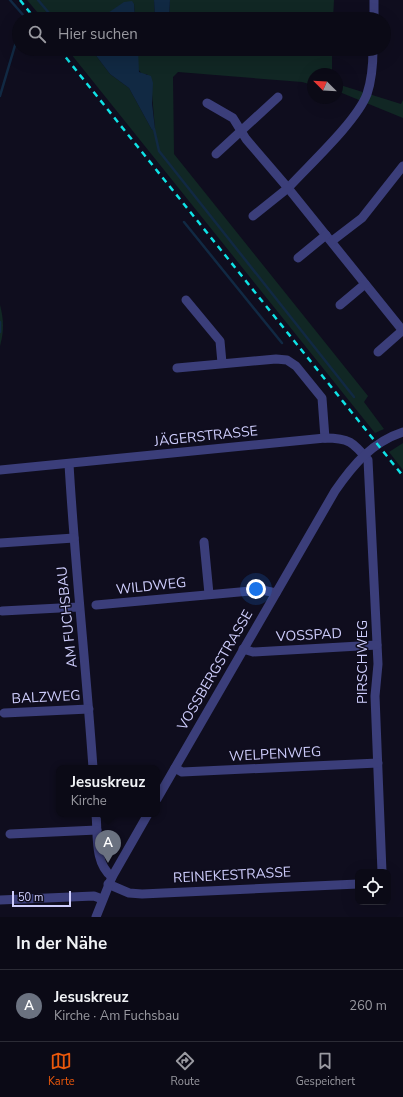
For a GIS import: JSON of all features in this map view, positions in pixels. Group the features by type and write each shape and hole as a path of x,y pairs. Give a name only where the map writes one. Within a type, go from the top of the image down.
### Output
{"street":[{"path":"374,0 374,12"},
{"path":"254,216 288,188 355,116 366,96 373,72 373,56"},
{"path":"216,154 278,97"},
{"path":"207,103 233,118 246,139 329,238 403,331 378,352"},
{"path":"298,258 362,218 403,166"},
{"path":"340,305 365,284"},
{"path":"186,300 220,341 222,364"},
{"path":"177,368 276,359 287,360 296,366 322,398 325,438"},
{"path":"363,454 388,438 403,432"},
{"name":"JÄGERSTRASSE","path":"0,470 325,438 342,438 350,442 363,454"},
{"name":"VOSSBERGSTRASSE","path":"160,794 335,491 350,468 363,454"},
{"name":"PIRSCHWEG","path":"363,454 368,460 378,664 375,696 382,869"},
{"name":"AM FUCHSBAU","path":"69,464 79,607 86,655 93,765"},
{"path":"0,543 74,538"},
{"path":"204,542 209,594"},
{"name":"WILDWEG","path":"96,605 262,590 276,593"},
{"path":"2,611 79,607"},
{"name":"VOSSPAD","path":"244,649 253,652 377,645"},
{"name":"BALZWEG","path":"4,713 89,709"},
{"name":"WELPENWEG","path":"175,768 182,772 378,763"},
{"path":"96,817 100,861 110,880"},
{"path":"96,917 110,880 146,817"},
{"path":"10,834 97,830"},
{"name":"REINEKESTRASSE","path":"110,880 129,893 142,894 355,884"},
{"path":"0,900 94,896 102,899"}],"green space":[{"path":"27,0 154,0 155,12 135,12 134,4 124,3 110,12 37,12"},
{"path":"170,0 334,0 333,12 169,12"},
{"path":"73,56 96,56 110,74 129,88 152,130 155,129 152,94 147,74 142,74 138,69 138,56 332,56 332,68 307,68 307,83 178,72 173,77 174,154 368,396 364,402 384,429 375,433"},
{"path":"343,86 401,104 403,100 403,118 343,93"},
{"path":"0,305 3,326 0,346"},
{"path":"403,443 403,470 389,452"}],"water":[{"path":"154,0 170,0 169,12 155,12"},
{"path":"132,1 134,4 135,12 109,12 124,2"},
{"path":"96,56 138,56 139,72 151,76 153,83 152,103 155,129 152,130 129,88 110,74"}],"waterway":[{"path":"10,0 20,12"},
{"path":"38,0 48,12"},
{"path":"0,96 12,56"},
{"path":"154,129 159,151 354,397"},
{"path":"184,222 282,343"},
{"path":"0,322 0,332"}],"railway":[{"path":"20,0 29,12"},
{"path":"65,56 403,476"}],"place":[{"name":"Jesuskreuz","path":"108,863"}]}
